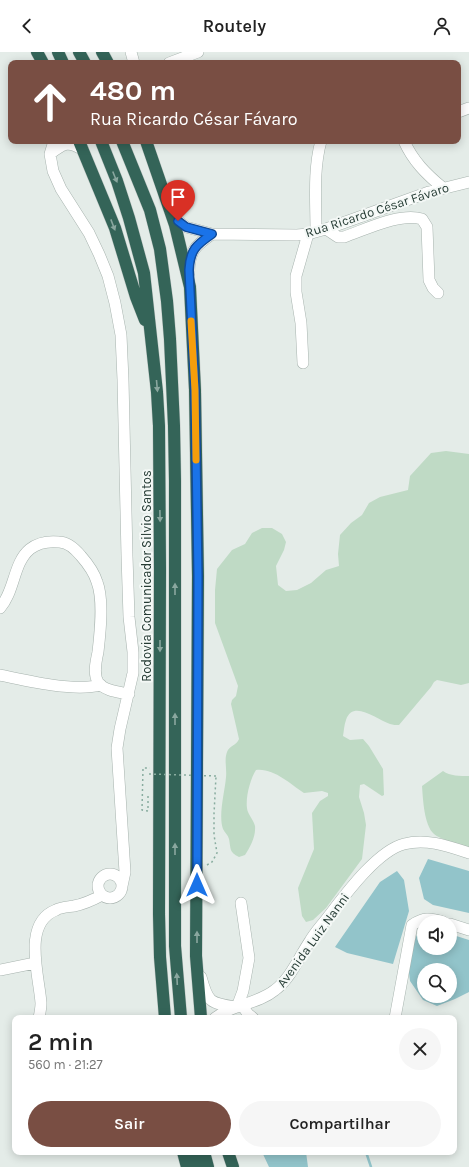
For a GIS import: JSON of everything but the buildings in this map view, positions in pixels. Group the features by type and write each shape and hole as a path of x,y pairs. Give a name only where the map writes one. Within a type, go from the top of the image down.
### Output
{"highway":[{"name":"Rodovia Comunicador Silvio Santos","path":"102,144 117,181 129,218 144,274 154,357 159,426 160,569 154,771 160,957 165,1015"},
{"path":"123,144 150,210 160,249 167,301 170,339 175,481 175,946 181,1015"},
{"path":"147,144 175,225 190,287 195,390 198,576 196,956 201,1015"},
{"path":"81,145 115,228 136,297 144,317 154,357"},
{"path":"184,1155 187,1167"},
{"path":"193,1155 196,1167"},
{"path":"205,1155 208,1167"},
{"path":"229,1155 233,1167"}],"street":[{"path":"177,60 198,52"},
{"path":"53,144 50,154 51,165 56,180 89,233 105,269 115,303 121,335 127,564 133,673 117,748 125,872 120,893 117,896 110,898 102,895 98,889 99,882 104,875 108,874 123,857"},
{"path":"50,154 61,146 67,144 81,145"},
{"path":"302,364 301,322 296,292 296,276 317,231 316,184 318,152 320,144"},
{"path":"405,144 410,155 443,188"},
{"name":"Rua Ricardo César Fávaro","path":"165,194 173,214 178,221 186,227 212,234 317,231 443,188 469,182"},
{"path":"317,231 338,237 344,237 397,218 414,216 422,219 427,228 429,280 433,288 438,293"},
{"path":"190,287 189,259 197,244 212,234"},
{"path":"0,608 8,595 22,558 30,549 49,541 63,542 76,550 90,566 98,583 101,603 100,638 96,678 101,685 112,691 129,694"},
{"path":"0,675 68,687 85,688 101,685"},
{"name":"Avenida Luiz Nanni","path":"218,1015 222,1012 261,998 275,990 288,977 311,939 340,901 364,873 386,852 403,844 424,842 440,844 469,853"},
{"path":"108,874 119,878 122,886"},
{"path":"39,1015 41,1004 36,963 36,934 40,923 46,915 56,909 91,901 102,895"},
{"path":"239,1006 249,958 241,903"},
{"path":"396,1015 412,925 417,922"},
{"path":"457,926 469,930"},
{"path":"196,956 208,998 213,1002 239,1006 249,1015"},
{"path":"0,970 36,963"}],"path":[{"path":"148,796 148,811 142,810 143,768 154,771 216,776 214,835 216,853 212,862 197,871"}],"green space":[{"path":"446,451 469,454 469,683 461,685 437,680 399,725 390,724 360,711 354,711 349,714 345,722 343,736 350,740 363,739 369,746 383,769 384,795 382,796 364,784 360,785 359,797 366,825 362,859 326,908 313,920 306,922 302,916 298,888 314,849 312,813 320,801 328,796 328,793 322,791 304,793 269,771 256,770 247,797 247,808 254,822 255,834 245,855 239,857 232,852 229,838 223,829 221,810 226,777 226,755 228,750 237,743 239,739 231,704 232,700 236,696 238,686 215,623 215,590 217,569 232,550 245,544 252,533 262,528 272,528 282,534 286,542 284,550 276,566 278,585 286,591 297,590 311,583 326,570 339,566 338,554 340,535 351,523 362,515 369,503 380,497 408,490 410,476 431,453"},
{"path":"443,771 452,775 469,776 469,848 436,836 428,825 422,786"}],"water":[{"path":"428,859 469,871 469,913 433,905 424,899 419,878"},
{"path":"397,871 404,880 409,911 393,964 347,953 335,947 380,882"},
{"path":"417,935 417,955 457,955 457,936 469,940 469,992 457,998 457,963 417,963 417,991 410,981 407,957"},
{"path":"430,1003 445,1003 437,1006"},
{"path":"263,1155 306,1155 308,1167 269,1167"}],"waterway":[{"path":"367,1155 371,1167"}],"slow traffic":[{"path":"191,321 195,390 196,460"}],"route":[{"path":"178,221 186,227 212,234 197,244 189,259 195,390 198,576 197,885"}]}
